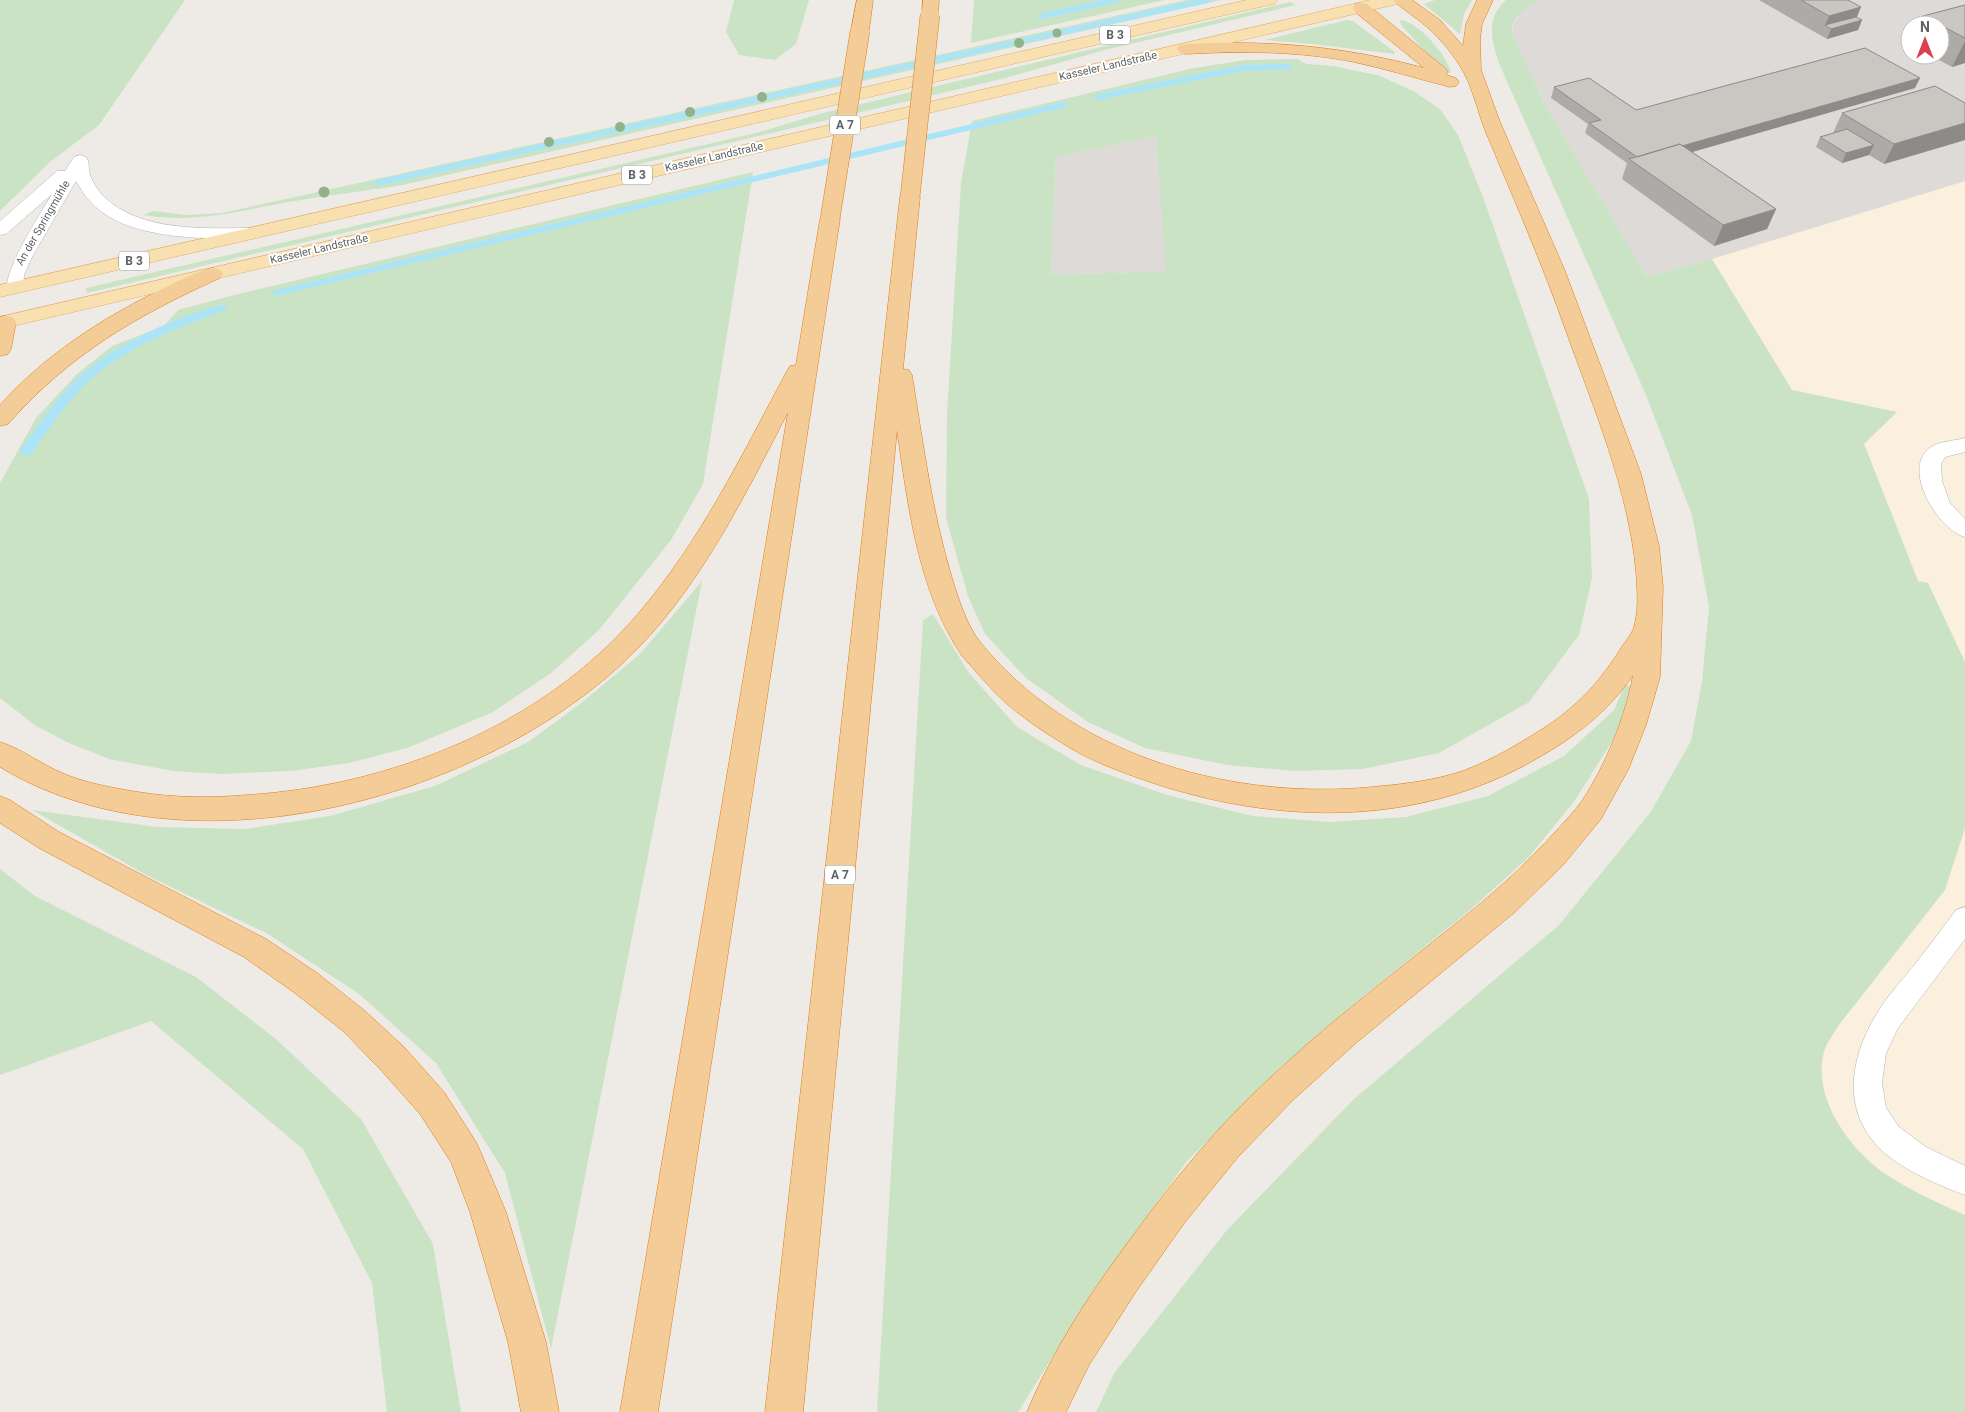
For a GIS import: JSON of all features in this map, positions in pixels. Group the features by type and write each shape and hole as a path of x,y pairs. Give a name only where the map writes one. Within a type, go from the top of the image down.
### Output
{"highway":[{"name":"A 7","path":"639,1412 865,0"},
{"path":"1046,1412 1076,1352 1122,1280 1172,1210 1226,1146 1280,1090 1344,1033 1504,902 1552,856 1591,811 1614,770 1632,725 1646,677 1650,587 1646,546 1630,474 1555,271 1491,122 1472,70 1453,44 1434,24 1401,0"},
{"path":"1472,70 1471,39 1474,24 1485,0"},
{"path":"1357,4 1450,82 1491,122"},
{"name":"A 7","path":"784,1412 931,8"},
{"path":"1186,49 1248,46 1320,50 1408,68 1450,82"},
{"path":"0,419 35,382 66,356 100,332 135,310 213,274"},
{"path":"0,349 3,322"},
{"path":"895,338 925,530 946,602 969,646 1005,688 1052,724 1102,752 1149,772 1211,789 1274,800 1337,802 1400,796 1462,782 1510,762 1552,737 1592,706 1620,675 1648,626"},
{"path":"0,753 30,771 70,788 114,800 162,807 223,808 277,806 334,797 390,782 445,762 493,739 543,712 581,683 616,653 654,612 685,571 714,527 808,352"},
{"path":"0,808 49,840 256,948 306,983 354,1021 392,1058 432,1104 464,1153 488,1212 526,1342 540,1412"}],"main road":[{"name":"B 3","path":"7,290 1269,0"},
{"name":"Kasseler Landstraße","path":"3,322 1186,49 1357,4 1393,0"},
{"path":"3,322 7,290"}],"lane":[{"name":"An der Springmühle","path":"80,160 82,178 91,193 106,207 128,219 154,227 185,232 254,234"},
{"name":"An der Springmühle","path":"0,230 80,160"},
{"name":"An der Springmühle","path":"7,290 23,257 80,160"},
{"path":"1965,445 1938,452 1933,458 1930,467 1931,479 1938,500 1950,518 1965,530"},
{"path":"1965,918 1885,1024 1867,1070 1866,1090 1871,1110 1878,1124 1888,1136 1904,1150 1965,1181"}],"shaded area":[{"path":"1539,0 1965,0 1965,1412 1271,1412 1918,580 1864,443 1896,412 1792,390 1712,259 1647,277"},
{"path":"1539,0 1965,0 1965,181 1712,259 1647,277 1544,103 1512,33 1514,23 1521,11"},
{"path":"1156,136 1167,271 1051,275 1056,157"}],"green space":[{"path":"0,0 185,0 99,125 50,162 0,211"},
{"path":"734,0 809,0 796,44 775,60 739,55 726,32"},
{"path":"974,0 1165,0 971,43"},
{"path":"1187,0 1221,0 398,186 308,199 219,215 183,218 143,215 153,211 186,215 222,213"},
{"path":"1435,0 1472,0 1464,14 1460,34 1424,4"},
{"path":"1506,0 1539,0 1517,17 1512,27 1512,33 1544,103 1647,277 1712,259 1792,390 1897,412 1864,444 1918,581 1928,583 1965,662 1965,828 1945,890 1829,1040 1825,1049 1822,1067 1823,1085 1836,1121 1847,1137 1873,1165 1896,1181 1965,1215 1965,1412 1096,1412 1115,1372 1227,1230 1354,1099 1559,925 1650,813 1691,741 1702,682 1709,607 1692,515 1646,395 1498,61 1492,36 1493,21 1495,14"},
{"path":"1290,2 1296,5 1105,50 1002,79 87,293 86,288 756,133 823,113"},
{"path":"1347,20 1353,21 1395,52 1394,54 1265,40"},
{"path":"1399,20 1406,21 1414,26 1431,40 1449,66 1451,73 1443,71 1402,26"},
{"path":"1298,59 1306,64 1334,66 1380,76 1415,92 1440,109 1458,135 1483,197 1589,499 1592,578 1579,635 1529,702 1439,753 1363,769 1295,771 1227,765 1145,748 1088,722 1026,678 985,634 968,596 946,518 947,414 961,183 972,121 1194,68 1246,60","holes":["1156,136 1166,271 1051,275 1056,157"]},
{"path":"753,172 703,484 671,540 599,630 551,673 493,712 407,748 349,763 291,771 221,774 173,771 109,759 69,743 36,726 0,698 0,483 36,418 77,374 112,346 164,326 178,310 234,295"},
{"path":"702,581 551,1349 505,1173 436,1063 359,994 268,934 148,876 32,810 157,827 244,829 330,816 435,786 528,742 580,704 640,654"},
{"path":"933,614 969,673 1017,727 1081,765 1167,795 1253,816 1329,822 1406,817 1488,796 1564,756 1614,710 1625,684 1637,689 1617,734 1575,800 1529,857 1469,911 1355,1003 1276,1074 1187,1161 1095,1289 1018,1412 877,1412 923,620"},
{"path":"0,869 35,896 196,977 276,1039 361,1119 433,1244 461,1412 387,1412 372,1283 303,1149 151,1021 0,1075"}],"building":[{"path":"1801,0 1848,0 1861,7 1829,16"},
{"path":"1965,5 1965,38 1950,30 1950,15 1927,15"},
{"path":"1856,17 1862,20 1831,29 1825,25"},
{"path":"1865,48 1920,78 1682,146 1680,144 1637,157 1589,123 1601,120 1554,87 1589,78 1636,110"},
{"path":"1935,86 1965,103 1965,123 1894,144 1842,113"},
{"path":"1847,129 1874,145 1846,153 1820,137"},
{"path":"1680,144 1776,209 1723,225 1629,159"}],"waterway":[{"path":"1042,16 1115,0"},
{"path":"377,183 1207,0"},
{"path":"1098,97 1243,68 1288,67"},
{"path":"276,293 1063,105"},
{"path":"26,452 56,410 92,372 136,344 222,308"}]}
